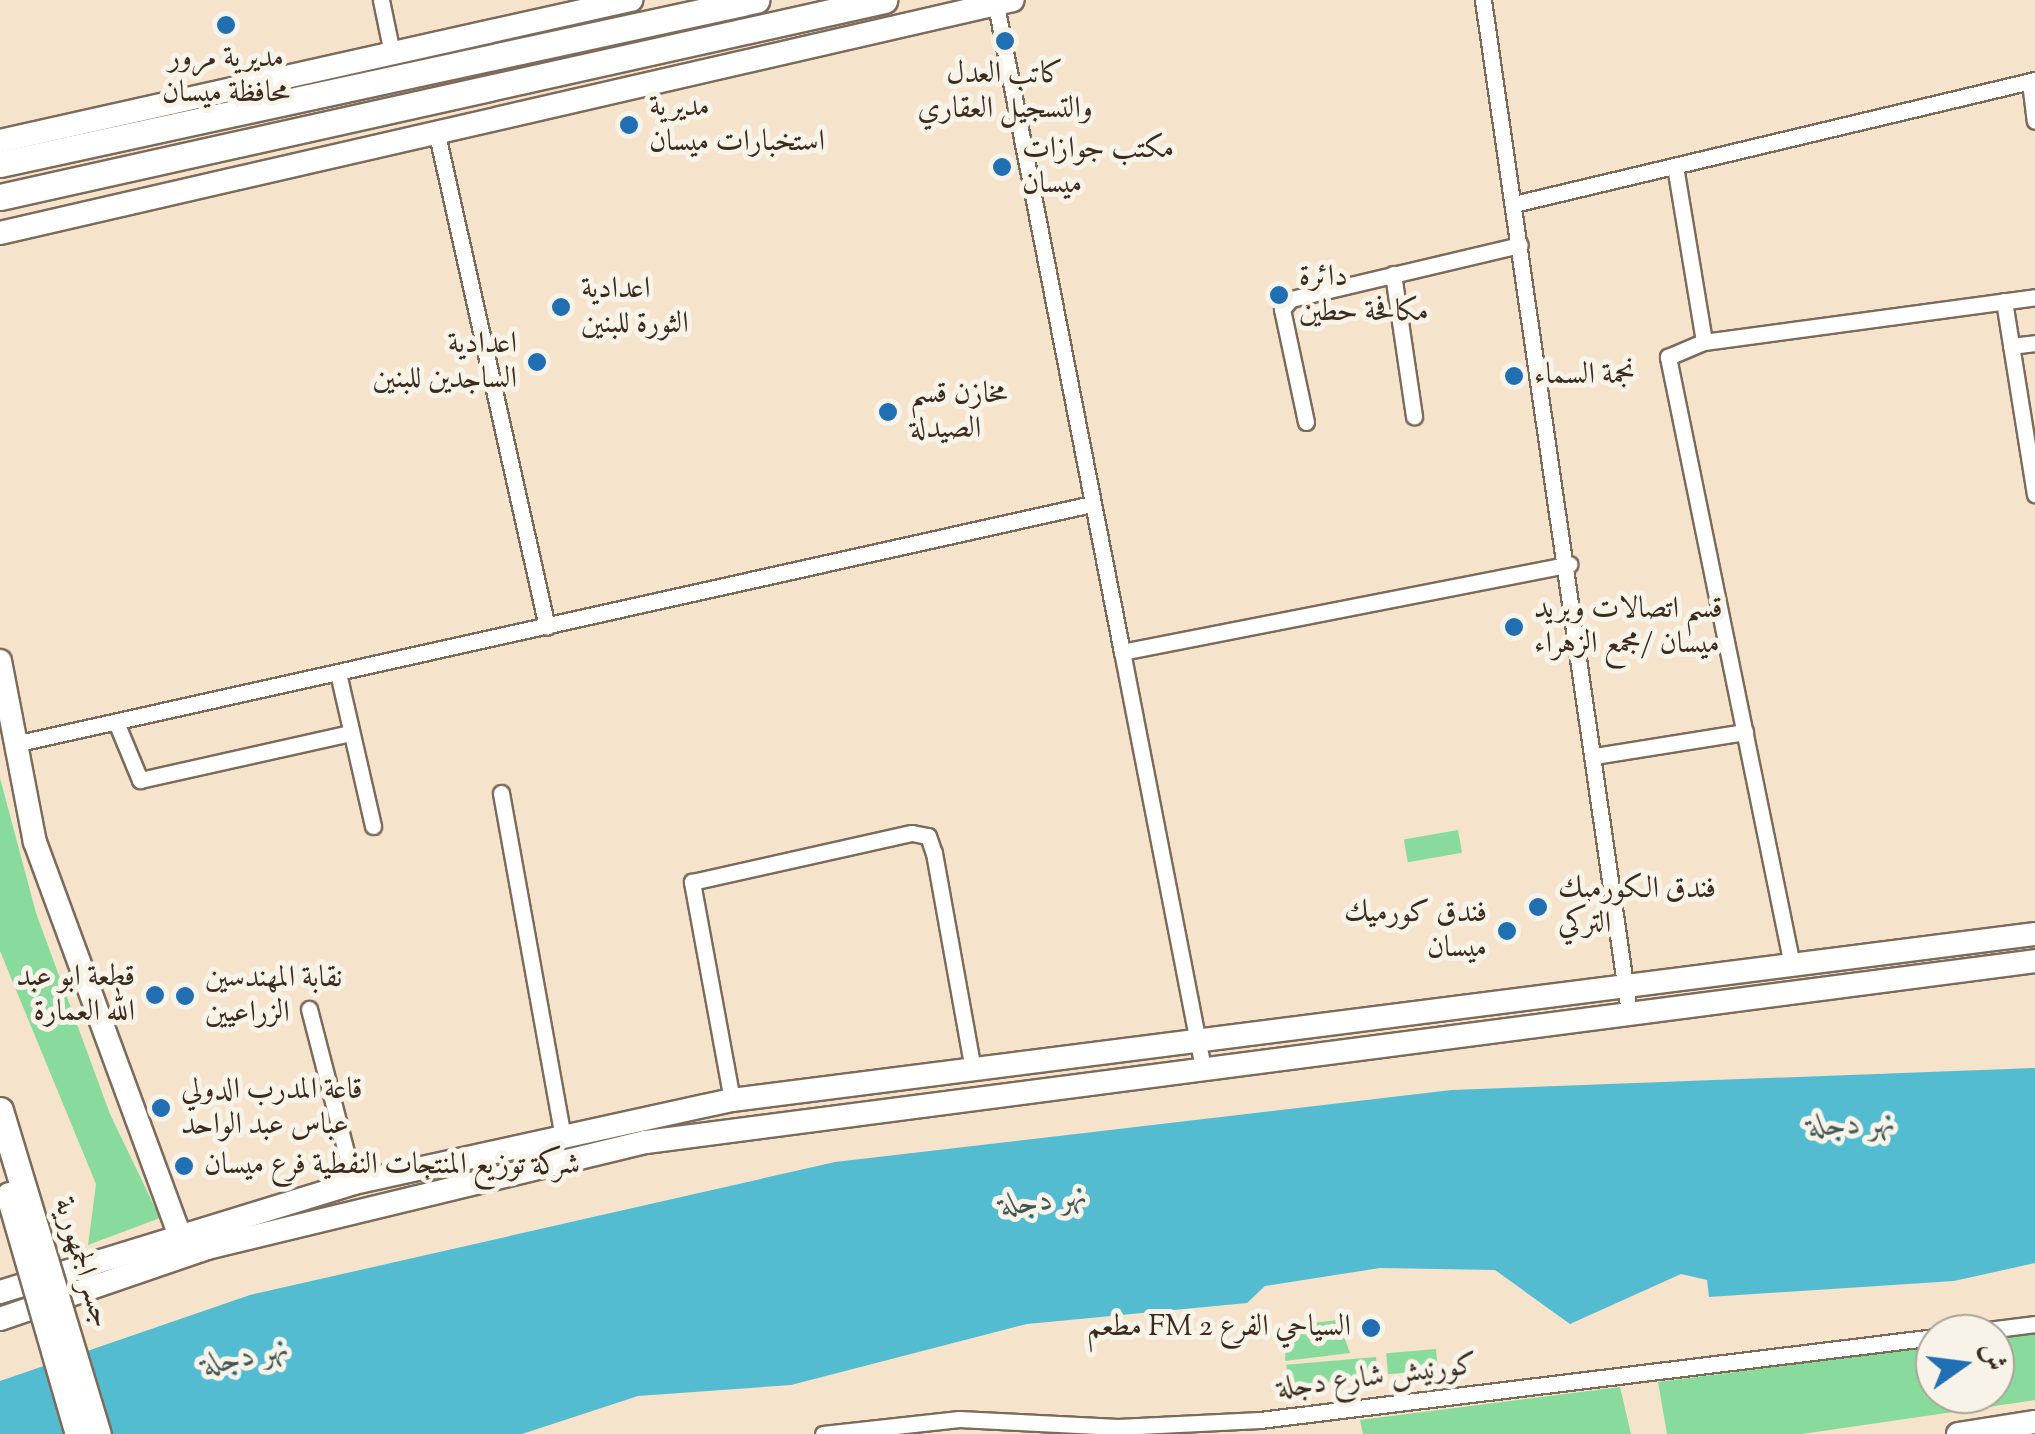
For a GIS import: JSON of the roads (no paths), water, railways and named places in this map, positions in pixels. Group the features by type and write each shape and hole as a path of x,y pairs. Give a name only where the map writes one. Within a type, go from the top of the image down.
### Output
{"main road":[{"path":"0,164 707,5 756,0"},
{"path":"0,197 441,100 714,52 884,0"},
{"name":"جسر الجمهورية","path":"0,1110 98,1434"},
{"name":"جسر الجمهورية","path":"0,1166 78,1434"}],"street":[{"path":"381,0 392,53"},
{"path":"0,141 392,53 564,7 632,0"},
{"path":"1483,0 1569,564 1629,1012"},
{"path":"0,234 436,130 714,52 1001,1 1092,504 1203,1068"},
{"path":"1514,204 2033,81 2035,121"},
{"path":"436,130 547,626"},
{"path":"1675,166 1704,342"},
{"path":"1306,422 1282,309 1291,299 1520,245"},
{"path":"1394,274 1414,416"},
{"path":"1792,966 1668,357 1704,342 2035,297"},
{"path":"2004,302 2035,495"},
{"path":"2011,346 2035,343"},
{"path":"18,743 1092,504"},
{"path":"1122,652 1569,564"},
{"path":"0,661 35,842 180,1234"},
{"path":"338,673 373,826"},
{"path":"116,722 140,780 351,733"},
{"path":"1595,756 1745,732"},
{"path":"501,793 562,1133"},
{"path":"732,1100 692,882 912,833 928,836 934,853 973,1070"},
{"path":"0,1292 354,1183 562,1133 732,1100 2035,934"},
{"path":"0,1319 208,1248 545,1160 1203,1068 2035,961"},
{"path":"309,1009 354,1183"},
{"path":"1348,1022 1352,1049"},
{"name":"كورنيش شارع دجلة","path":"823,1434 959,1419 1118,1427 1261,1427 1915,1339"},
{"path":"1958,1434 2035,1422"}],"water":[{"name":"نهر دجلة","path":"2035,1068 2035,1263 1954,1281 1709,1297 1707,1280 1681,1274 1570,1324 1495,1270 1380,1268 1265,1286 1247,1303 1027,1324 791,1385 638,1396 522,1434 0,1434 0,1381 250,1295 835,1162 1452,1090"}],"place":[{"name":"مديرية مرور محافظة ميسان","path":"226,25"},
{"name":"كاتب العدل والتسجيل العقاري","path":"1005,41"},
{"name":"مديرية استخبارات ميسان","path":"629,125"},
{"name":"مكتب جوازات ميسان","path":"1002,167"},
{"name":"دائرة مكافحة حطين","path":"1279,295"},
{"name":"اعدادية الثورة للبنين","path":"561,307"},
{"name":"اعدادية الساجدين للبنين","path":"537,362"},
{"name":"نجمة السماء","path":"1514,376"},
{"name":"مخازن قسم الصيدلة","path":"888,412"},
{"name":"قسم اتصالات وبريد ميسان /مجمع الزهراء","path":"1514,627"},
{"name":"فندق الكورميك التركي","path":"1538,907"},
{"name":"فندق كورميك ميسان","path":"1507,931"},
{"name":"قطعة ابو عبد الله العمارة","path":"155,995"},
{"name":"نقابة المهندسين الزراعيين","path":"185,996"},
{"name":"قاعة المدرب الدولي عباس عبد الواحد","path":"161,1108"},
{"name":"شركة توزيع المنتجات النفطية فرع ميسان","path":"184,1166"},
{"name":"مطعم FM السياحي الفرع 2","path":"1371,1328"}]}
